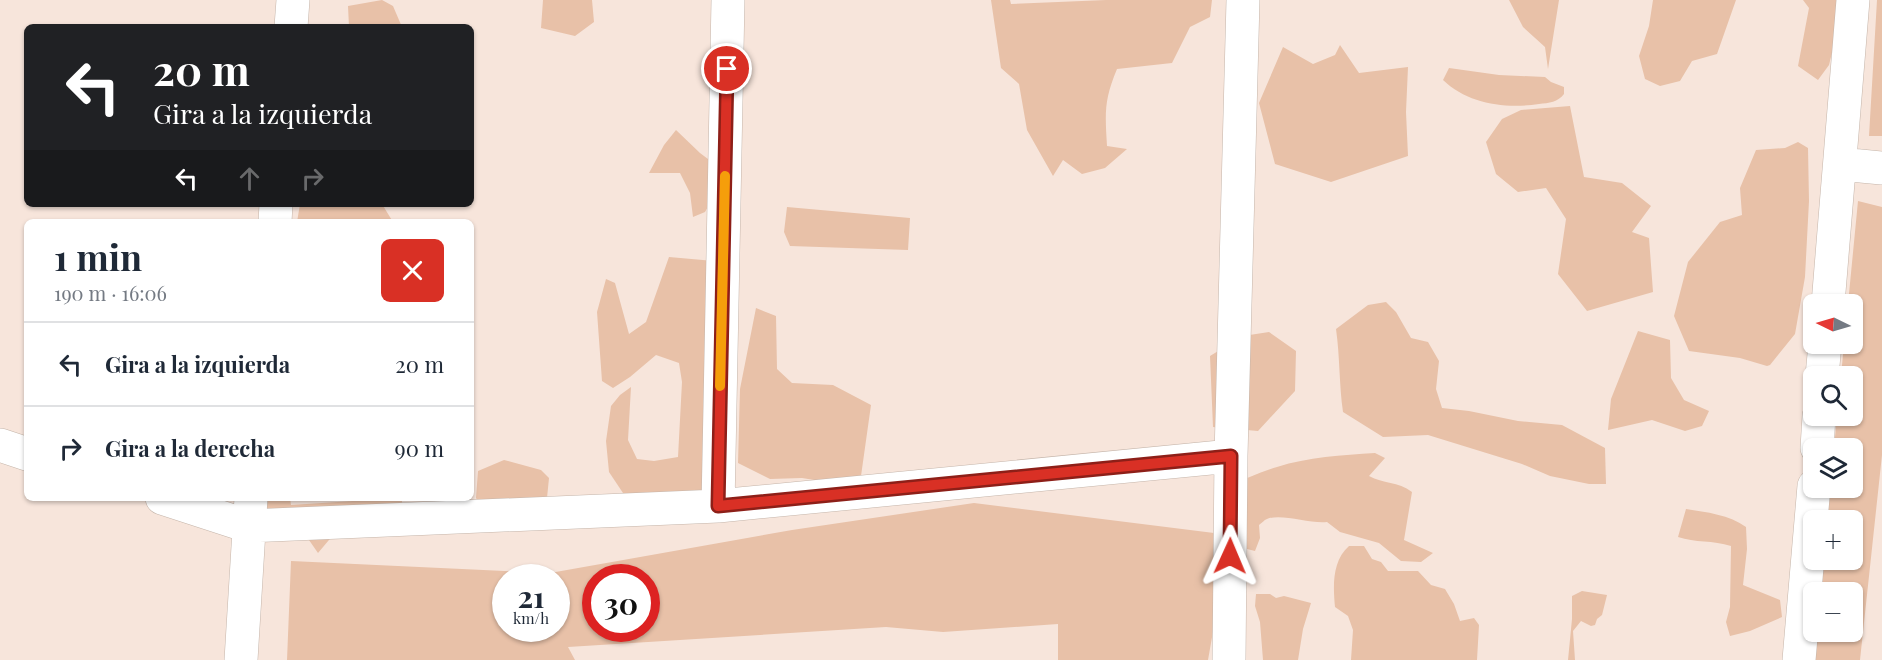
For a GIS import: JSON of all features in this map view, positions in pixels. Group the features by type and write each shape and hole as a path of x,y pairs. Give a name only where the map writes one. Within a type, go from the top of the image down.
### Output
{"street":[{"path":"291,24 293,0"},
{"path":"718,506 728,0"},
{"path":"1229,660 1231,456 1243,0"},
{"path":"1829,294 1853,0"},
{"path":"1840,164 1882,168"},
{"path":"0,445 24,453"},
{"path":"181,501 250,512 718,506 1231,456"},
{"path":"1799,660 1813,498"},
{"path":"241,660 250,512"}],"shaded area":[{"path":"382,0 393,6 401,24 349,24 348,6"},
{"path":"543,0 592,0 594,22 575,36 541,28"},
{"path":"991,0 1010,0 1011,4 1106,0 1212,0 1210,17 1190,27 1172,63 1117,69 1106,107 1107,146 1127,149 1105,168 1082,174 1063,160 1053,176 1027,130 1019,84 1001,68"},
{"path":"1509,0 1559,0 1548,69 1545,47 1523,27"},
{"path":"1653,0 1736,0 1717,54 1692,61 1680,81 1660,86 1645,79 1639,56 1649,26"},
{"path":"1803,0 1845,0 1829,65 1818,80 1798,66 1809,8"},
{"path":"1877,0 1882,0 1882,136 1869,136"},
{"path":"1340,45 1359,73 1408,67 1406,112 1408,156 1331,182 1275,164 1259,103 1283,47 1313,64 1335,55"},
{"path":"1449,68 1499,75 1545,77 1564,87 1564,94 1550,103 1543,104 1513,106 1488,103 1464,95 1443,80"},
{"path":"1570,106 1584,177 1622,183 1651,206 1632,232 1649,238 1653,292 1587,311 1558,274 1566,219 1546,188 1518,192 1496,174 1486,142 1502,119 1521,110"},
{"path":"676,130 716,165 718,189 705,212 693,217 690,193 680,173 649,173 664,145"},
{"path":"1798,142 1808,148 1809,201 1805,277 1795,334 1767,366 1740,358 1689,351 1674,316 1688,262 1720,222 1742,215 1740,188 1756,150 1785,148"},
{"path":"1858,201 1882,207 1882,455 1863,632 1863,582 1820,582 1822,570 1863,570 1863,510 1827,510 1829,498 1863,498 1863,438 1835,438 1836,426 1863,426 1863,366 1842,366 1843,354 1863,354 1863,294 1849,294"},
{"path":"300,207 384,207 391,219 298,219"},
{"path":"787,207 910,218 908,250 790,246 784,232"},
{"path":"669,257 714,261 705,491 625,496 609,472 606,441 611,406 631,387 628,440 637,459 654,461 678,457 682,382 679,363 656,355 613,388 602,381 597,312 606,279 615,283 629,334 646,322"},
{"path":"1386,302 1396,312 1411,338 1428,342 1439,361 1436,389 1442,408 1518,421 1562,425 1605,448 1606,484 1589,484 1550,476 1522,464 1428,435 1383,437 1343,412 1336,329 1368,305"},
{"path":"756,308 776,316 777,369 792,383 833,385 871,405 861,476 833,483 802,478 770,479 738,463 740,389"},
{"path":"1638,331 1670,340 1671,378 1684,400 1709,411 1702,426 1685,431 1652,420 1608,430 1611,399"},
{"path":"1269,332 1296,351 1295,391 1258,431 1213,427 1210,356 1243,336"},
{"path":"1375,453 1385,458 1369,476 1407,488 1412,492 1404,540 1433,553 1421,562 1401,561 1379,543 1340,532 1327,522 1288,518 1273,517 1259,525 1260,538 1255,551 1239,547 1228,485 1301,461"},
{"path":"504,460 541,470 549,478 547,498 481,506 476,498 478,471"},
{"path":"249,501 290,501 291,505 402,501 402,517 334,534 318,553 302,530"},
{"path":"974,503 1230,535 1208,660 1058,660 1058,624 943,632 886,627 660,641 660,564 601,564 792,530"},
{"path":"1686,509 1725,517 1746,527 1747,549 1743,585 1780,600 1782,617 1750,631 1730,636 1726,622 1730,607 1731,546 1678,537"},
{"path":"1349,546 1364,546 1372,559 1381,562 1388,571 1418,571 1431,585 1445,589 1460,621 1474,618 1479,625 1477,660 1351,660 1353,630 1348,616 1335,607 1334,591 1339,559"},
{"path":"291,561 492,570 492,642 570,642 570,569 582,567 582,642 648,642 568,647 575,660 287,660"},
{"path":"1582,591 1607,595 1602,615 1597,619 1595,625 1591,626 1581,621 1573,631 1575,660 1568,660 1572,596"},
{"path":"1256,594 1270,594 1276,598 1284,596 1311,603 1303,629 1298,660 1263,660 1260,622 1255,606"},
{"path":"1814,642 1862,642 1860,660 1813,660"}],"slow traffic":[{"path":"720,386 725,176"}],"route":[{"path":"727,69 718,506 1231,456 1230,556"}]}
